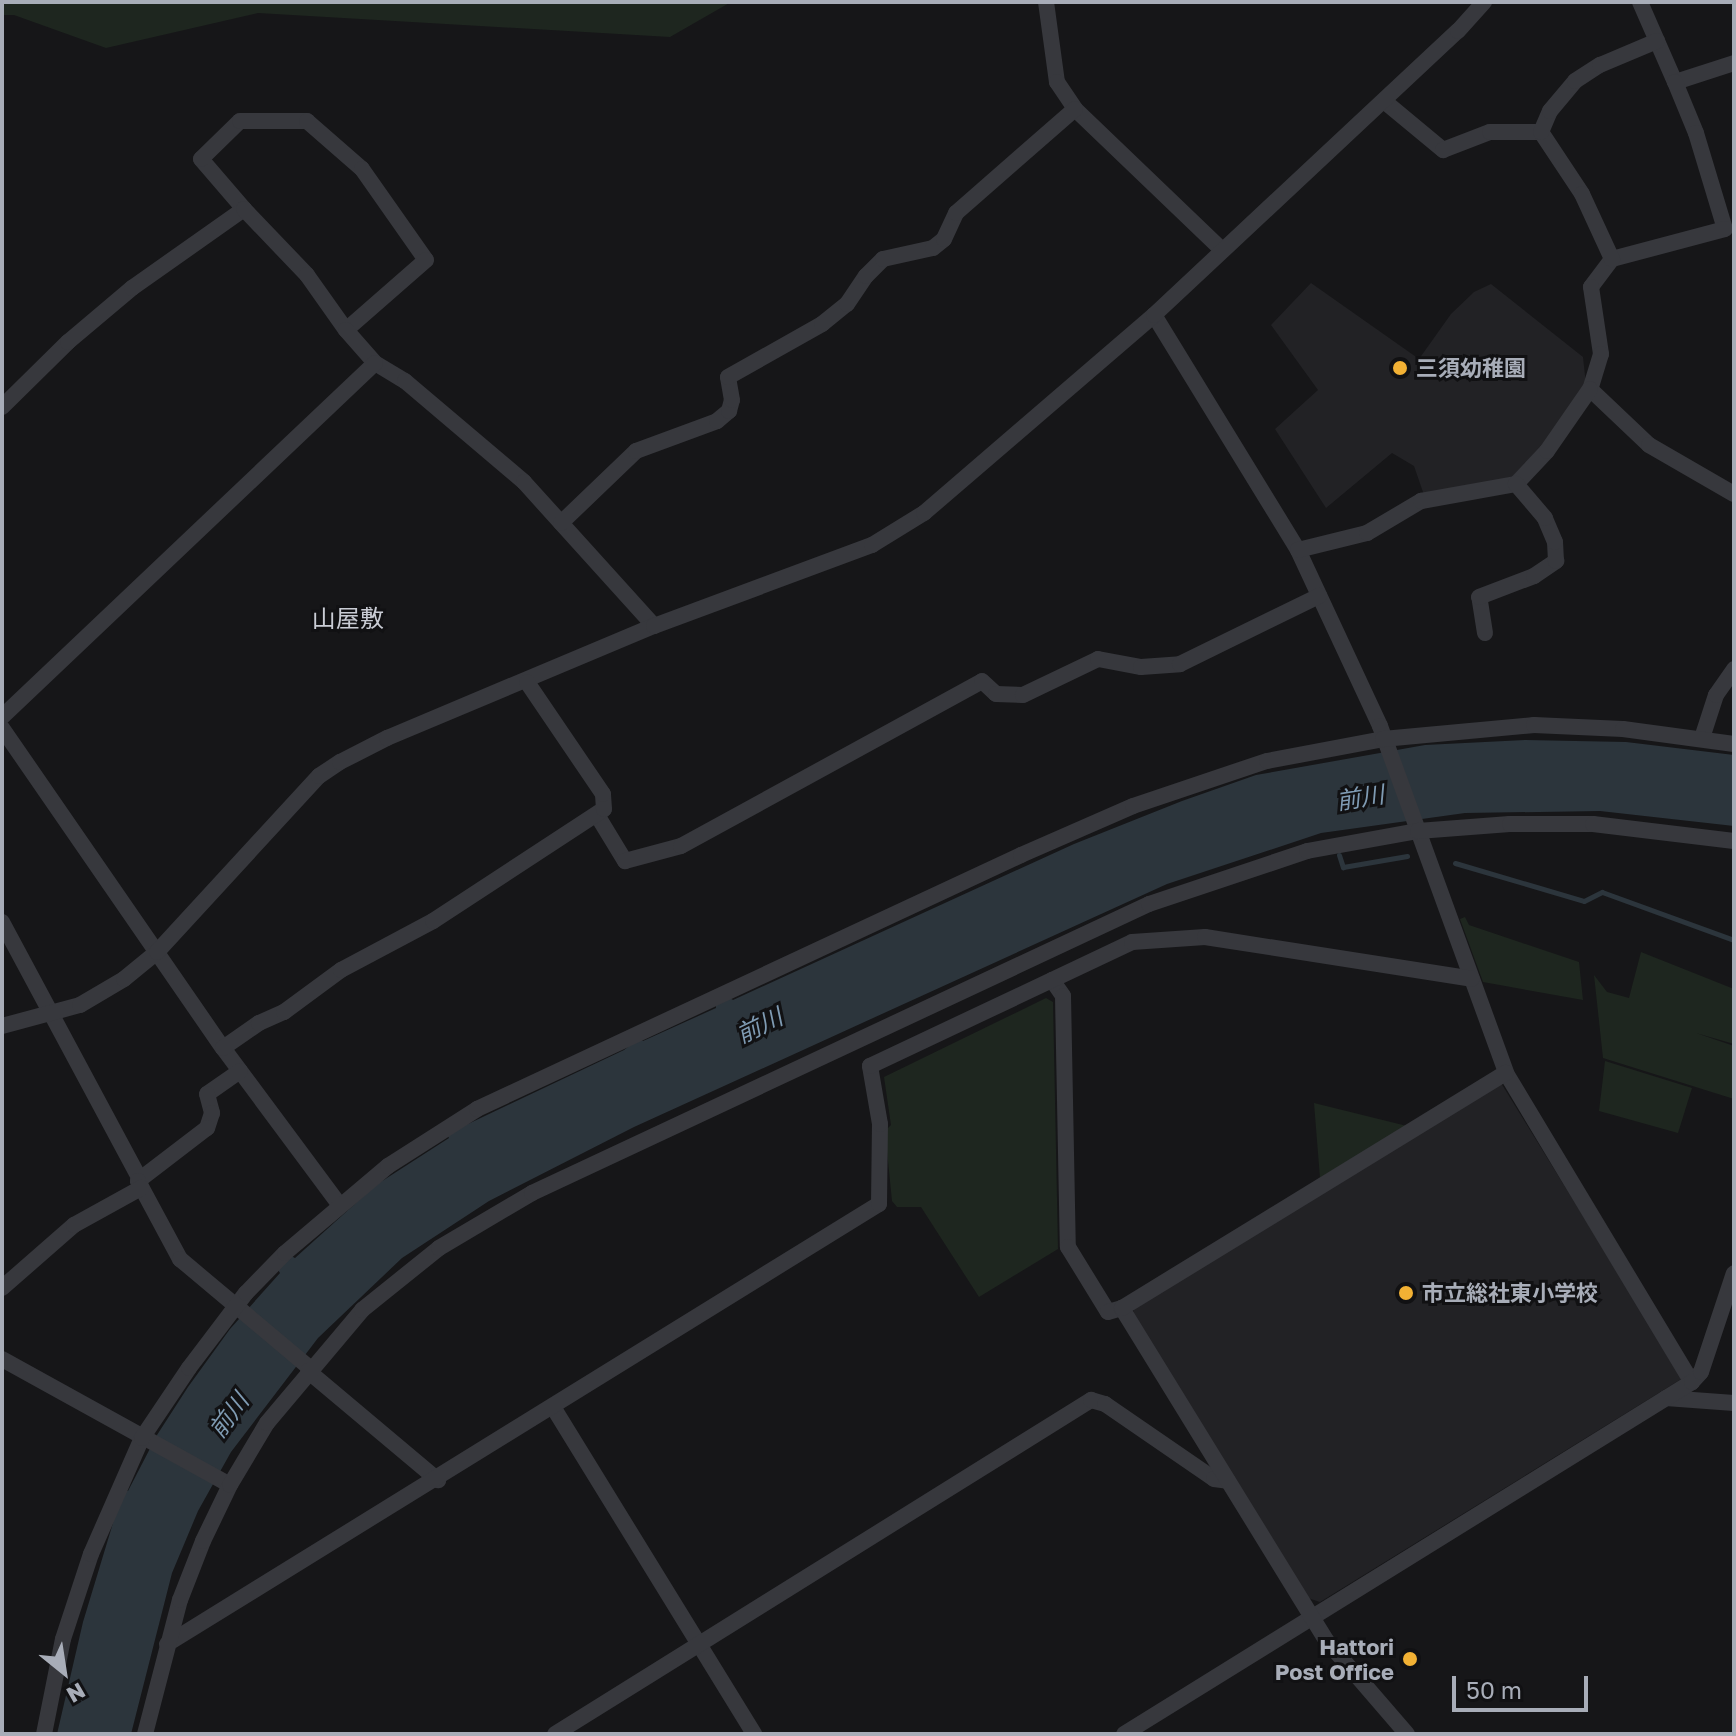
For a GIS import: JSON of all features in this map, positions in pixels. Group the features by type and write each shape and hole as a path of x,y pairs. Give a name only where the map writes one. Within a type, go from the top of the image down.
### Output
{"street":[{"path":"1046,2 1057,82 1075,109 1221,249"},
{"path":"2,1026 99,996 157,952 319,776 387,738 527,682 654,626 872,545 911,521 1154,315 1221,249 1384,101 1484,2"},
{"path":"1298,550 1367,533 1421,501 1516,484 1547,451 1590,389 1601,354 1591,287 1612,259 1730,228 1696,133 1640,2"},
{"path":"1541,132 1550,111 1575,81 1600,65 1657,41"},
{"path":"1675,82 1734,63"},
{"path":"1384,101 1443,150 1490,132 1541,132"},
{"path":"561,523 636,451 717,421 729,411 732,400 728,377 822,324 847,304 866,276 883,259 933,248 944,239 956,213 1075,109"},
{"path":"346,330 426,260 362,169 307,121 240,121 201,159 307,275 346,330 375,363 405,381 512,472 654,626"},
{"path":"1541,132 1582,194 1612,259"},
{"path":"2,407 68,342 132,288 244,209"},
{"path":"1154,315 1298,550 1384,742 1506,1073 1692,1382"},
{"path":"2,717 375,363"},
{"path":"1590,389 1649,445 1734,494"},
{"path":"1485,633 1479,597 1534,576 1556,561 1555,542 1545,518 1516,484"},
{"path":"597,815 625,861 681,846 982,681 996,694 1023,695 1098,659 1141,667 1180,664 1319,596"},
{"path":"1702,738 1716,695 1734,669"},
{"path":"223,1048 259,1023 284,1012 341,970 433,921 604,809 603,794 527,682"},
{"path":"44,1734 63,1639 91,1554 147,1441 239,1309 285,1253 339,1204 388,1166 477,1109 1021,855 1133,806 1267,761 1384,742 1534,725 1623,729 1734,744"},
{"path":"2,728 223,1048 339,1204"},
{"path":"145,1734 167,1644 226,1483 307,1368 362,1310 439,1248 552,1182 1149,904 1307,851 1417,829 1510,824 1593,824 1734,841"},
{"path":"2,922 180,1259 438,1480"},
{"path":"167,1644 438,1480 879,1204 880,1124 870,1066 1132,942 1205,937 1472,979"},
{"path":"1052,980 1063,996 1068,1247 1108,1312 1122,1308 1506,1073"},
{"path":"2,1288 74,1225 140,1183 207,1128 212,1113 207,1094 240,1071"},
{"path":"1124,1734 1692,1382 1701,1372 1734,1273"},
{"path":"1122,1308 1311,1617 1407,1734"},
{"path":"2,1359 226,1483"},
{"path":"1666,1398 1734,1403"},
{"path":"555,1734 1091,1400 1105,1404 1214,1479 1228,1481"},
{"path":"553,1407 754,1734"}],"shaded area":[{"path":"2,2 731,2 670,37 258,13 106,48 14,15 2,15"},
{"path":"1311,283 1419,359 1451,314 1474,292 1491,284 1583,357 1586,385 1542,447 1506,483 1424,495 1414,466 1392,453 1326,508 1275,429 1318,390 1271,325"},
{"path":"1465,917 1469,925 1579,962 1583,1000 1483,982 1460,919"},
{"path":"1641,952 1734,989 1734,1044 1696,1033 1734,1046 1734,1099 1603,1058 1594,975 1607,992 1629,998"},
{"path":"1046,998 1053,1002 1058,1249 979,1297 921,1207 897,1207 892,1201 885,1131 891,1125 884,1077"},
{"path":"1605,1061 1692,1088 1678,1133 1599,1111"},
{"path":"1501,1083 1683,1378 1320,1602 1308,1598 1132,1315 1135,1307"},
{"path":"1314,1103 1407,1126 1320,1178"}],"water":[{"name":"前川","path":"1525,740 1626,742 1734,755 1734,826 1600,811 1465,813 1321,833 1167,884 634,1127 489,1201 402,1258 318,1338 231,1452 198,1511 172,1573 131,1734 57,1734 83,1622 123,1490 128,1491 157,1435 188,1387 230,1329 280,1273 277,1268 289,1255 295,1258 376,1185 449,1138 447,1134 624,1050 639,1038 643,1041 716,1008 716,1004 729,997 733,1000 1074,844 1182,801 1256,775 1425,745"}],"waterway":[{"path":"1339,855 1343,867 1407,856"},
{"path":"1455,863 1584,901 1602,892 1734,940"}],"place":[{"name":"三須幼稚園","path":"1400,368"},
{"name":"市立総社東小学校","path":"1406,1293"},
{"name":"Hattori Post Office","path":"1410,1659"}],"district":[{"name":"山屋敷","path":"348,618"}]}
